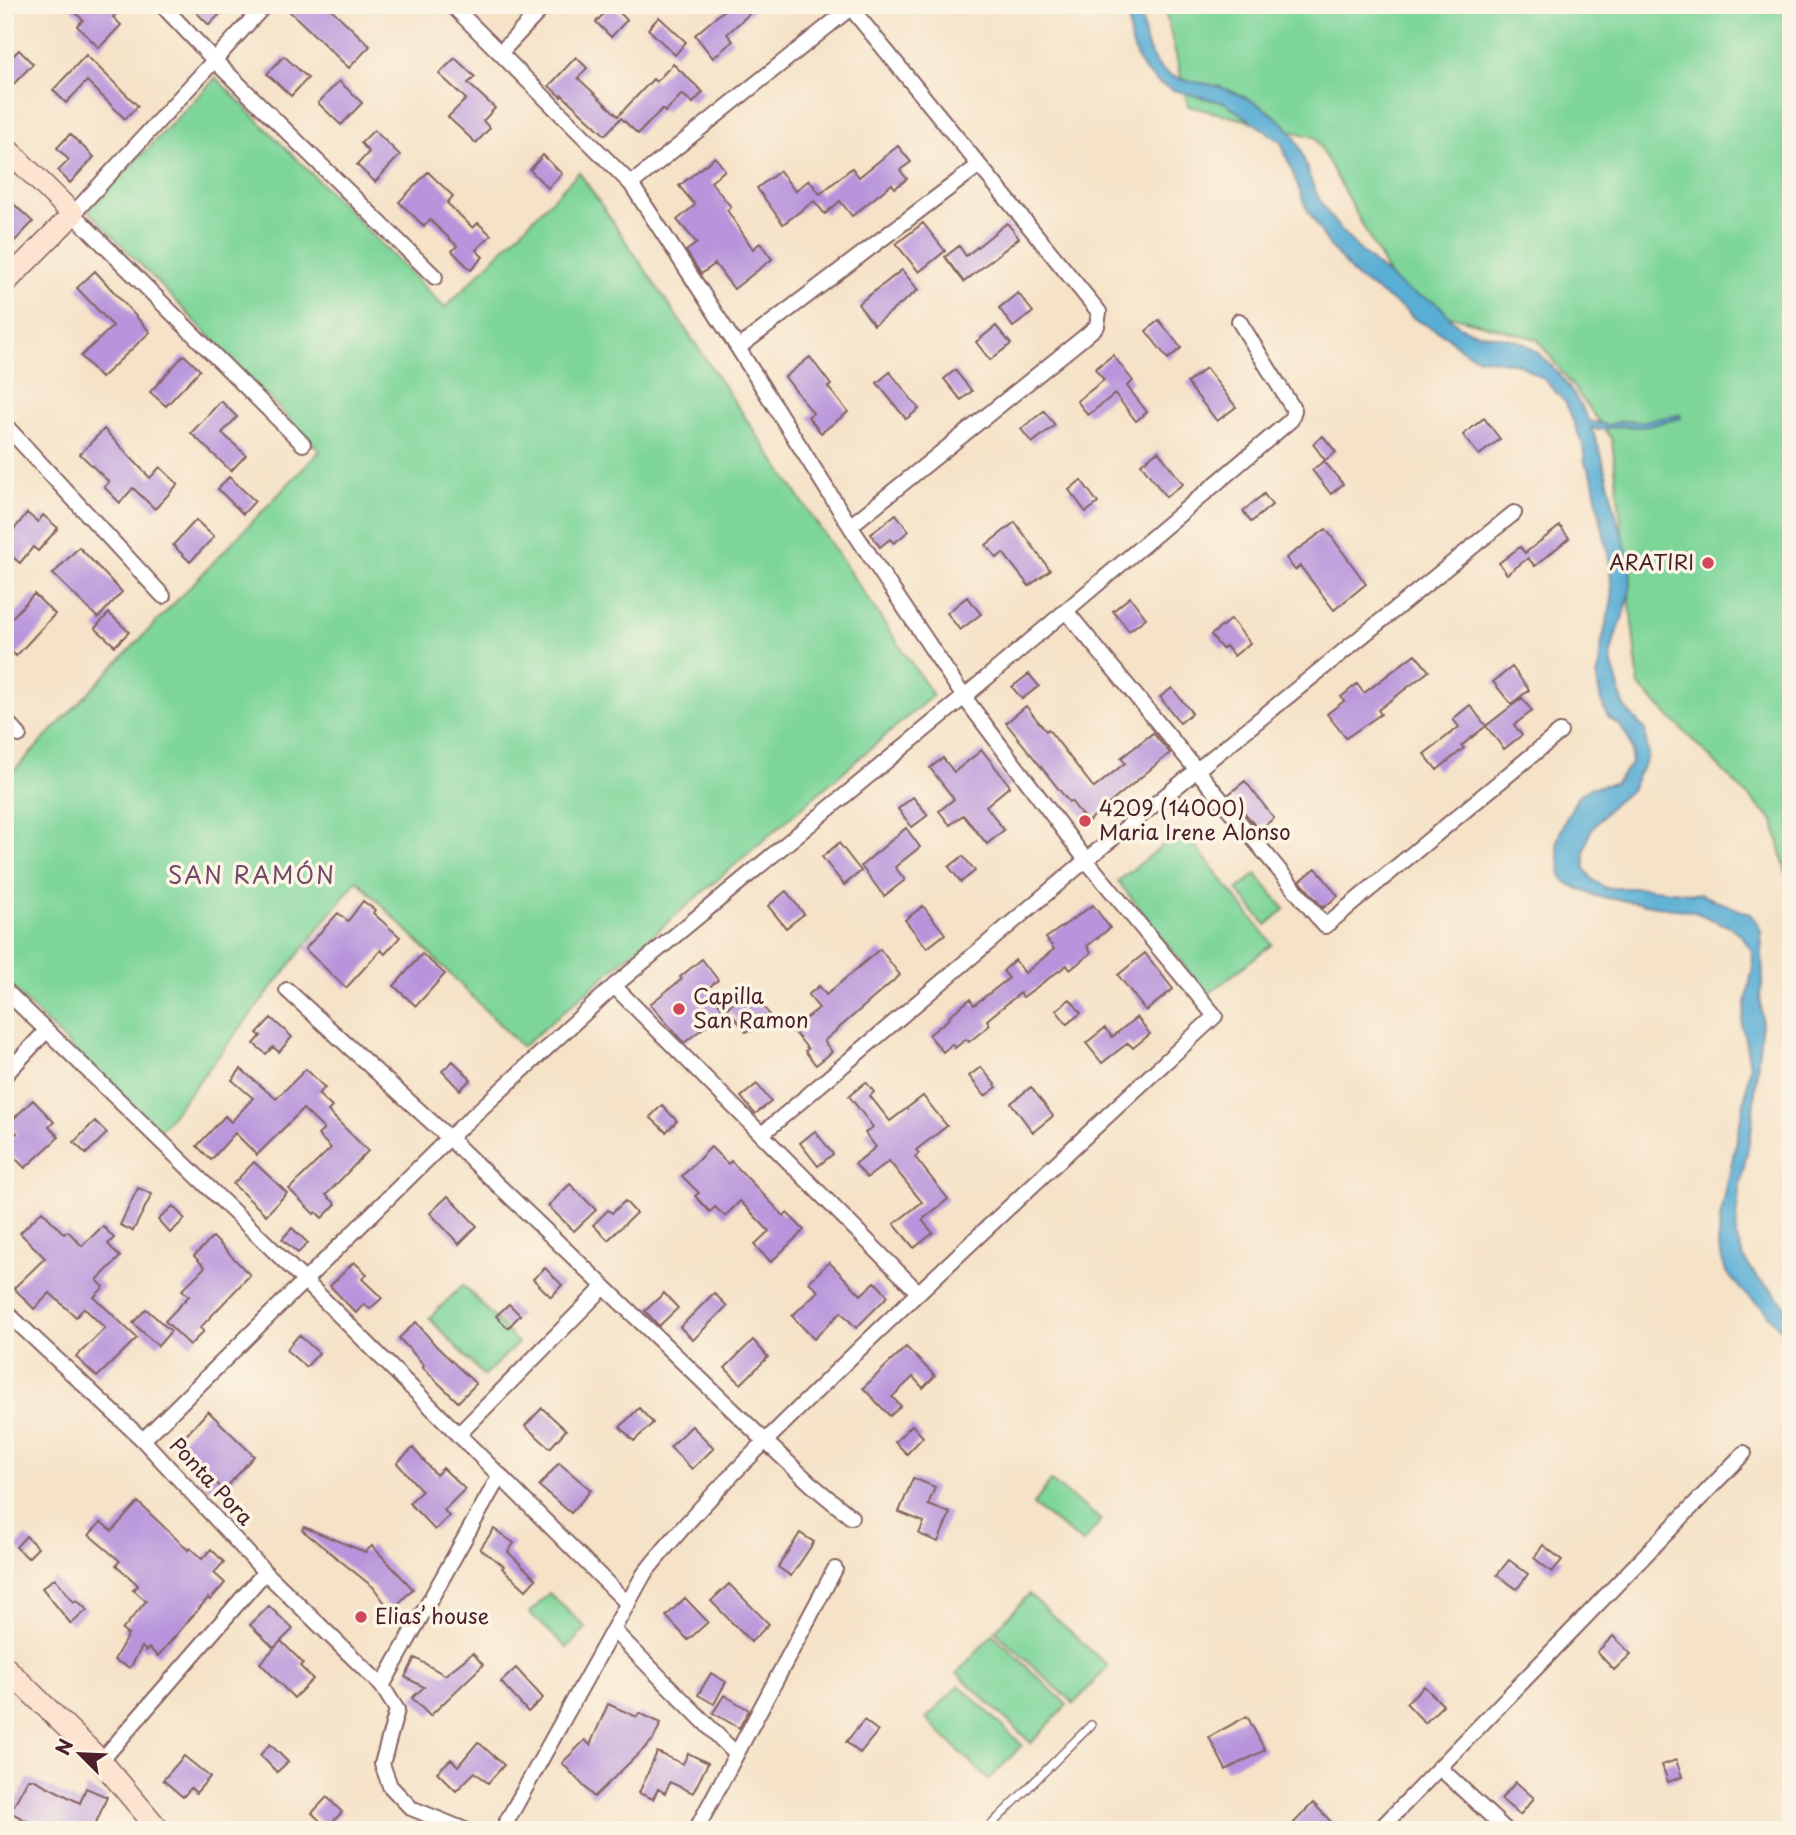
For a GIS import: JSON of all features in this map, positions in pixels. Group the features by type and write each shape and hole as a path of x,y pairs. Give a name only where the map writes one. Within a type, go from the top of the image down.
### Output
{"street":[{"path":"162,5 214,60 435,277"},
{"path":"5,283 73,214 265,5"},
{"path":"452,5 631,184 850,526 964,697 1086,860 1215,1016 918,1292 765,1441 670,1542 644,1574 502,1830"},
{"path":"501,52 545,5"},
{"path":"631,184 852,7 978,166 1099,312 1097,326 850,526"},
{"path":"5,147 303,444"},
{"path":"738,348 978,166"},
{"path":"143,1440 449,1138 614,986 964,697 1292,420 1294,410 1239,321"},
{"path":"5,425 163,596"},
{"path":"762,1134 1086,860 1514,513"},
{"path":"1066,611 1325,926 1560,732"},
{"path":"5,720 19,735"},
{"path":"614,986 918,1292"},
{"path":"5,990 304,1280 628,1604"},
{"path":"287,990 449,1138 811,1484 851,1517"},
{"path":"5,1075 46,1031"},
{"path":"458,1435 604,1287"},
{"name":"Ponta Pora","path":"5,1311 143,1440 265,1572 382,1686"},
{"path":"1379,1830 1744,1453"},
{"path":"465,1830 411,1808 390,1786 382,1765 397,1710 382,1686 500,1475"},
{"path":"696,1830 835,1569"},
{"path":"101,1761 265,1572"},
{"path":"614,1630 736,1754"},
{"path":"8,1678 101,1761 158,1830"},
{"path":"1439,1767 1506,1830"}],"lane":[{"path":"986,1830 1091,1726"}],"green space":[{"name":"ARATIRI","path":"1164,5 1791,5 1791,894 1774,822 1639,686 1612,439 1537,339 1405,304 1315,137 1188,106"},
{"path":"216,78 445,308 579,172 933,695 522,1047 357,880 157,1134 5,981 5,780 320,451 88,210"},
{"path":"1183,830 1272,944 1207,995 1118,881"},
{"path":"1256,874 1285,909 1266,925 1237,890"},
{"path":"463,1285 518,1343 484,1376 429,1318"},
{"path":"1051,1481 1101,1520 1083,1543 1033,1505"},
{"path":"549,1593 586,1628 567,1648 530,1613"},
{"path":"1029,1594 1108,1666 1074,1704 995,1631"},
{"path":"993,1634 1067,1705 1031,1743 957,1673"},
{"path":"959,1685 1022,1745 989,1780 926,1719"}],"water":[{"path":"1120,5 1138,5 1145,38 1160,68 1175,77 1220,87 1237,94 1278,118 1290,130 1298,144 1316,192 1334,222 1358,249 1411,293 1437,303 1452,320 1465,329 1511,339 1535,351 1557,372 1589,421 1608,425 1621,421 1639,422 1680,415 1681,418 1643,427 1622,426 1598,430 1591,427 1602,457 1630,560 1631,585 1611,653 1612,664 1624,707 1645,730 1648,756 1631,790 1610,807 1590,832 1585,849 1585,869 1593,880 1606,888 1643,888 1700,894 1750,914 1758,924 1761,932 1763,979 1760,995 1762,1018 1751,1134 1739,1189 1736,1236 1744,1259 1759,1280 1774,1292 1791,1314 1791,1342 1762,1307 1745,1294 1726,1272 1718,1246 1720,1219 1750,1065 1742,1025 1753,966 1752,951 1741,935 1730,927 1695,912 1596,896 1568,884 1561,875 1557,841 1578,796 1590,788 1615,783 1631,764 1632,751 1628,737 1620,726 1608,717 1601,701 1597,680 1612,600 1610,564 1592,476 1585,463 1583,445 1566,403 1545,380 1519,364 1476,357 1464,351 1445,335 1413,318 1407,311 1356,277 1329,245 1306,207 1281,142 1225,103 1173,90 1160,84 1138,61 1130,38 1129,23"}],"building":[{"path":"67,5 125,5 113,17 121,25 99,48 77,26 83,20"},
{"path":"189,5 215,5 222,12 209,25"},
{"path":"283,5 327,5 370,46 349,68"},
{"path":"612,5 627,20 611,37 596,22"},
{"path":"730,5 759,5 727,34 733,41 713,58 695,35"},
{"path":"659,17 686,42 675,55 648,29"},
{"path":"19,50 33,64 5,93 5,64"},
{"path":"86,55 138,106 125,119 87,81 66,103 53,90"},
{"path":"284,56 308,78 291,96 267,74"},
{"path":"576,57 587,68 578,78 618,116 653,79 656,82 673,64 703,92 693,103 682,94 665,112 662,109 638,134 621,118 605,135 549,86"},
{"path":"455,58 475,77 468,83 495,108 483,121 490,128 476,143 448,117 466,99 439,74"},
{"path":"339,81 362,103 341,125 318,103"},
{"path":"374,130 400,155 375,182 357,165 369,152 361,143"},
{"path":"70,134 94,157 70,183 58,171 69,160 57,148"},
{"path":"898,146 911,162 900,170 907,179 895,188 892,184 852,216 840,201 825,214 814,201 783,224 757,188 780,171 795,191 809,180 820,194 852,168 859,177"},
{"path":"543,155 562,174 548,188 530,170"},
{"path":"715,157 725,170 711,182 731,207 727,210 753,249 760,243 772,259 734,289 715,264 701,274 686,251 697,243 677,220 695,205 679,186"},
{"path":"428,172 453,196 447,203 473,228 478,223 491,235 476,250 483,257 471,270 452,251 457,246 430,220 424,226 399,202"},
{"path":"5,196 33,222 5,251"},
{"path":"923,223 945,251 919,272 896,244"},
{"path":"1007,223 1019,238 964,282 945,257 959,246 966,256"},
{"path":"902,270 918,290 874,325 858,304"},
{"path":"95,271 150,332 101,378 81,356 113,326 77,288"},
{"path":"1018,293 1033,312 1013,327 999,308"},
{"path":"1159,320 1181,348 1168,359 1146,331"},
{"path":"996,326 1011,344 990,360 976,342"},
{"path":"184,355 200,370 166,406 150,392"},
{"path":"1113,355 1133,381 1127,386 1147,412 1136,421 1115,394 1088,415 1077,401 1104,380 1095,369"},
{"path":"810,357 831,385 828,387 848,412 821,433 808,417 813,413 785,377"},
{"path":"1206,368 1236,407 1217,421 1187,383"},
{"path":"955,370 972,391 961,400 944,379"},
{"path":"890,372 919,409 906,419 877,383"},
{"path":"221,401 237,417 222,433 246,455 231,471 191,433"},
{"path":"1044,411 1055,425 1032,443 1021,429"},
{"path":"1484,418 1500,439 1479,455 1463,435"},
{"path":"104,429 150,478 160,467 178,484 155,509 133,488 120,503 104,487 109,482 80,454"},
{"path":"1323,436 1336,452 1325,460 1313,444"},
{"path":"1158,451 1183,484 1166,497 1141,464"},
{"path":"1324,461 1343,484 1331,494 1312,470"},
{"path":"229,477 255,501 243,514 218,489"},
{"path":"1081,480 1098,503 1086,512 1069,490"},
{"path":"1264,494 1272,505 1251,522 1243,511"},
{"path":"27,513 38,522 43,515 58,528 38,551 33,547 20,563 5,551 5,525 12,532"},
{"path":"896,514 909,531 894,543 890,539 880,547 871,534"},
{"path":"196,520 214,537 190,562 173,545"},
{"path":"1015,522 1050,570 1029,586 1003,553 997,558 986,545"},
{"path":"1560,526 1569,538 1535,566 1528,558 1507,574 1499,563 1520,547 1525,553"},
{"path":"1326,529 1366,584 1334,610 1300,566 1295,570 1286,558"},
{"path":"79,547 122,592 98,618 53,574"},
{"path":"34,594 55,614 16,656 5,646 5,625"},
{"path":"967,597 981,614 960,630 947,613"},
{"path":"1130,597 1146,618 1129,631 1113,611"},
{"path":"109,613 129,632 115,646 95,628"},
{"path":"1231,619 1250,643 1234,656 1226,646 1222,649 1211,635"},
{"path":"1415,654 1429,671 1378,710 1381,714 1346,738 1327,714 1344,701 1341,697 1357,684 1364,693"},
{"path":"1512,667 1529,690 1511,704 1493,682"},
{"path":"1029,674 1039,686 1022,699 1012,687"},
{"path":"1172,688 1192,713 1180,723 1160,697"},
{"path":"1522,698 1532,711 1514,725 1522,735 1504,749 1486,726"},
{"path":"1470,705 1486,726 1437,770 1424,754 1459,727 1453,719"},
{"path":"1026,706 1046,731 1048,729 1094,788 1125,763 1121,758 1153,733 1170,753 1087,822 1006,723"},
{"path":"982,750 1010,786 986,806 1004,830 987,844 963,815 950,825 939,811 954,799 930,768 943,758 954,772"},
{"path":"1245,781 1274,818 1259,830 1229,794"},
{"path":"913,797 928,815 912,827 898,809"},
{"path":"906,828 920,847 895,867 905,880 884,896 861,866"},
{"path":"839,843 861,871 844,885 822,857"},
{"path":"963,856 975,871 961,882 949,867"},
{"path":"1316,868 1338,896 1323,908 1300,881"},
{"path":"786,891 804,914 786,928 768,906"},
{"path":"363,901 400,937 385,954 381,950 346,988 305,949 338,913 348,921"},
{"path":"1093,905 1110,928 1087,946 1091,953 1070,970 1067,965 1023,997 1020,993 987,1020 990,1025 969,1042 966,1039 955,1048 952,1044 943,1052 929,1035 970,999 974,1005 1009,978 1003,971 1015,960 1025,973 1054,949 1046,938"},
{"path":"923,906 945,934 927,948 905,920"},
{"path":"880,949 900,975 824,1041 832,1052 816,1065 805,1051 808,1049 792,1029 819,1008 808,995 819,986 826,995"},
{"path":"1145,953 1173,989 1146,1011 1118,975"},
{"path":"422,954 445,974 416,1006 394,986"},
{"path":"702,959 718,980 707,989 725,1011 684,1043 650,1004"},
{"path":"750,989 769,1014 746,1032 727,1008"},
{"path":"1070,999 1081,1013 1067,1024 1056,1010"},
{"path":"1137,1017 1150,1034 1133,1048 1128,1043 1102,1063 1086,1043 1105,1028 1112,1037"},
{"path":"271,1018 292,1037 279,1052 273,1047 266,1054 254,1044 261,1036 257,1033"},
{"path":"453,1061 471,1079 460,1090 442,1071"},
{"path":"981,1067 997,1087 985,1096 969,1076"},
{"path":"241,1069 276,1099 306,1069 325,1088 318,1094 332,1107 328,1111 368,1151 326,1195 336,1204 322,1218 316,1212 314,1214 289,1189 331,1148 318,1135 324,1129 303,1109 257,1155 235,1133 211,1160 197,1146 225,1116 231,1122 253,1098 232,1080"},
{"path":"866,1082 874,1092 870,1096 890,1121 923,1096 947,1126 916,1150 919,1153 915,1157 948,1199 922,1220 933,1233 914,1248 894,1224 922,1202 889,1161 867,1178 855,1164 876,1147 865,1133 873,1127 849,1096"},
{"path":"757,1084 771,1102 755,1114 741,1097"},
{"path":"1031,1087 1053,1116 1033,1132 1011,1103"},
{"path":"33,1100 54,1122 49,1127 59,1137 25,1168 5,1145 17,1133 8,1124"},
{"path":"662,1105 677,1121 666,1132 650,1117"},
{"path":"95,1121 107,1133 86,1154 74,1142"},
{"path":"815,1131 833,1154 818,1166 800,1143"},
{"path":"711,1147 728,1164 731,1161 784,1216 787,1213 804,1230 771,1262 754,1245 769,1231 740,1201 725,1216 715,1207 710,1212 695,1196 699,1193 682,1176"},
{"path":"254,1162 287,1193 266,1215 233,1184"},
{"path":"570,1184 596,1210 574,1231 548,1206"},
{"path":"138,1188 152,1194 133,1231 120,1225"},
{"path":"448,1196 477,1226 459,1244 430,1213"},
{"path":"625,1201 636,1213 608,1240 593,1225 608,1210 612,1213"},
{"path":"173,1206 185,1219 170,1233 158,1220"},
{"path":"42,1211 64,1234 68,1231 82,1246 103,1226 114,1238 108,1244 120,1257 97,1280 104,1287 94,1297 137,1338 97,1377 76,1357 105,1328 84,1308 76,1317 50,1293 34,1309 14,1288 45,1258 20,1233"},
{"path":"292,1228 308,1243 298,1253 282,1239"},
{"path":"213,1237 250,1275 200,1328 204,1331 190,1345 165,1321 189,1296 182,1290 205,1267 194,1256"},
{"path":"354,1262 367,1274 362,1279 382,1298 370,1309 364,1304 356,1313 330,1286"},
{"path":"829,1262 861,1295 875,1282 888,1296 856,1328 841,1312 814,1339 792,1316 818,1291 809,1282"},
{"path":"545,1268 562,1285 551,1297 533,1279"},
{"path":"664,1293 678,1308 659,1326 645,1311"},
{"path":"714,1293 727,1306 693,1340 680,1327"},
{"path":"509,1304 520,1315 508,1328 496,1316"},
{"path":"146,1309 171,1331 158,1346 133,1323"},
{"path":"416,1322 436,1346 476,1384 458,1402 422,1367 424,1365 399,1338"},
{"path":"299,1335 319,1353 306,1367 286,1350"},
{"path":"753,1340 768,1357 741,1384 725,1368"},
{"path":"906,1347 935,1376 923,1388 913,1377 892,1397 901,1406 890,1416 863,1388"},
{"path":"542,1408 566,1430 550,1448 525,1426"},
{"path":"639,1408 653,1423 634,1441 620,1427"},
{"path":"208,1411 254,1456 224,1490 215,1482 209,1489 198,1478 204,1472 198,1467 202,1462 180,1442"},
{"path":"912,1425 923,1437 907,1454 895,1442"},
{"path":"692,1426 714,1448 692,1469 670,1447"},
{"path":"413,1448 436,1475 443,1468 465,1489 444,1510 449,1516 435,1530 409,1503 422,1491 397,1463"},
{"path":"559,1463 591,1490 571,1513 539,1486"},
{"path":"913,1478 935,1487 928,1505 950,1513 938,1542 919,1534 924,1522 899,1512"},
{"path":"138,1502 188,1550 190,1548 202,1559 211,1549 224,1562 214,1573 225,1583 210,1600 208,1598 158,1656 149,1648 146,1651 142,1647 130,1668 114,1660 128,1635 122,1630 146,1601 133,1590 138,1585 116,1565 120,1561 89,1535 101,1522 112,1531"},
{"path":"304,1527 365,1552 372,1546 413,1589 391,1611 373,1587 302,1530"},
{"path":"494,1529 514,1543 508,1552 536,1579 526,1590 502,1568 504,1566 480,1549"},
{"path":"800,1533 814,1542 791,1576 778,1567"},
{"path":"26,1536 38,1548 28,1558 16,1547"},
{"path":"1543,1545 1562,1560 1552,1572 1534,1558"},
{"path":"1509,1560 1528,1574 1517,1589 1497,1575"},
{"path":"55,1578 74,1602 77,1600 87,1610 71,1624 42,1588"},
{"path":"729,1584 769,1624 751,1642 711,1601"},
{"path":"685,1598 708,1622 688,1640 666,1616"},
{"path":"269,1606 293,1629 274,1648 250,1625"},
{"path":"1613,1636 1631,1654 1614,1670 1597,1652"},
{"path":"281,1641 303,1663 300,1666 313,1679 294,1698 260,1663"},
{"path":"473,1653 483,1665 430,1716 412,1698 424,1687 405,1677 415,1658 445,1675"},
{"path":"516,1668 543,1698 528,1712 501,1682"},
{"path":"711,1673 726,1682 714,1704 698,1695"},
{"path":"1424,1686 1443,1705 1425,1723 1406,1703"},
{"path":"724,1695 749,1710 739,1728 713,1713"},
{"path":"608,1704 637,1717 639,1713 661,1723 653,1740 594,1797 562,1763 585,1740 590,1745"},
{"path":"1247,1716 1265,1750 1226,1770 1209,1737"},
{"path":"864,1720 878,1731 860,1753 846,1742"},
{"path":"478,1742 504,1765 488,1783 475,1772 456,1791 437,1772 451,1759 458,1766"},
{"path":"270,1744 288,1762 277,1772 260,1755"},
{"path":"657,1752 683,1764 688,1753 708,1763 693,1793 670,1782 665,1793 658,1789 653,1799 639,1793"},
{"path":"184,1756 210,1777 196,1793 191,1788 183,1797 163,1780"},
{"path":"1676,1760 1682,1777 1668,1782 1662,1765"},
{"path":"28,1779 80,1803 86,1788 107,1797 93,1830 22,1830 27,1821 10,1812"},
{"path":"1516,1782 1534,1798 1520,1815 1501,1799"},
{"path":"327,1797 342,1812 327,1828 312,1813"},
{"path":"1313,1803 1339,1830 1287,1830"}],"place":[{"name":"ARATIRI","path":"1708,563"},
{"name":"4209 (14000) Maria Irene Alonso","path":"1085,821"},
{"name":"Capilla San Ramon","path":"679,1009"},
{"name":"Elias’ house","path":"361,1617"}],"district":[{"name":"SAN RAMÓN","path":"252,876"}]}
